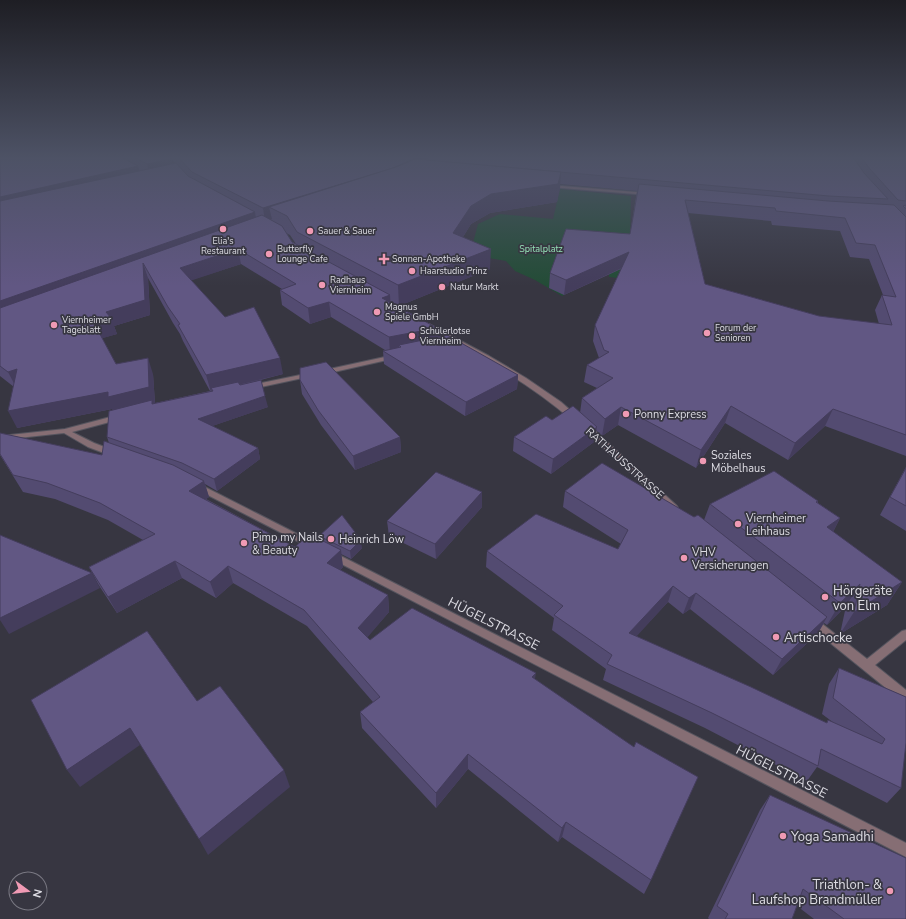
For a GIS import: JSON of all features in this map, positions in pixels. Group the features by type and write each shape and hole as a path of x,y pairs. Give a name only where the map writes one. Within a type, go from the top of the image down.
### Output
{"street":[{"name":"RATHAUSSTRASSE","path":"423,322 453,342 518,375 562,406 679,513"},
{"path":"245,389 405,355"},
{"path":"0,438 65,432 125,415"},
{"path":"65,432 91,445 119,455"},
{"name":"HÜGELSTRASSE","path":"189,482 906,850"},
{"path":"806,616 906,697"},
{"path":"866,666 906,634"}],"green space":[{"name":"Spitalplatz","path":"557,200 631,200 630,243 626,279 609,277 609,272 564,286 574,290 562,296 535,280 515,271 506,261 489,258 473,243 478,224 500,214 553,219"}],"building":[{"path":"232,200 255,212 0,301 0,201"},
{"path":"247,200 289,200 263,208"},
{"path":"292,200 481,200 471,206 453,233 491,249 398,285 297,232 287,216 269,207"},
{"path":"636,200 816,200 894,205 906,217 906,435 833,409 795,443 731,406 701,450 621,407 605,419 582,398 613,378 587,365 609,352 604,350 595,325 629,252 566,280 550,273 566,229 630,234","holes":["685,200 775,208 776,211 845,218 856,243 875,245 896,297 882,295 892,325 819,316 705,284"]},
{"path":"262,215 282,226 292,242 390,295 382,298 437,328 389,337 329,302 308,308 280,290 296,284 238,249 180,268 225,317 254,307 280,358 206,375 178,325 180,324 168,307 143,263 145,300 106,312 111,318 94,323 116,364 148,358 149,387 108,397 108,392 8,411 17,369 8,372 0,366 0,308"},
{"path":"447,335 518,375 466,402 383,351 401,347 399,345"},
{"path":"326,362 400,437 353,456 318,410 300,380 300,368"},
{"path":"261,380 265,396 198,419 258,448 214,479 182,463 107,437 109,411 152,400 152,404 213,391 211,388 238,382 240,385"},
{"path":"573,406 597,427 553,459 514,437 546,416 552,420"},
{"path":"0,433 102,455 104,441 173,465 204,481 189,491 295,547 309,534 341,550 327,563 388,595 358,628 370,640 412,608 536,673 532,677 634,747 636,742 698,777 651,880 566,822 562,828 468,754 436,793 360,712 380,697 304,610 228,566 210,582 175,561 108,597 89,567 155,534 100,503 47,483 13,475 0,454"},
{"path":"602,463 694,517 698,515 827,617 782,659 696,593 689,598 673,586 629,633 751,687 827,723 828,720 882,744 885,739 833,698 839,668 906,697 906,743 901,788 821,749 818,766 712,713 607,664 612,655 554,615 563,606 487,551 536,514 618,549 628,530 565,491"},
{"path":"906,468 906,506 890,497"},
{"path":"774,471 840,518 827,527 902,582 854,612 860,584 840,603 710,504"},
{"path":"436,472 482,492 435,544 387,521"},
{"path":"342,515 361,540 350,551 319,536"},
{"path":"0,535 92,573 0,618"},
{"path":"147,631 197,701 220,686 284,770 199,839 130,728 67,770 31,700"},
{"path":"770,795 906,858 906,919 844,919 803,889 792,919 725,919 728,914 717,906"}],"place":[{"name":"Elia's Restaurant","path":"223,229"},
{"name":"Sauer & Sauer","path":"310,231"},
{"name":"Butterfly Lounge Cafe","path":"269,254"},
{"name":"Sonnen-Apotheke","path":"384,259"},
{"name":"Haarstudio Prinz","path":"412,271"},
{"name":"Radhaus Viernheim","path":"322,285"},
{"name":"Natur Markt","path":"442,287"},
{"name":"Magnus Spiele GmbH","path":"377,312"},
{"name":"Viernheimer Tageblatt","path":"54,325"},
{"name":"Forum der Senioren","path":"707,333"},
{"name":"Schülerlotse Viernheim","path":"412,336"},
{"name":"Ponny Express","path":"626,414"},
{"name":"Soziales Möbelhaus","path":"703,461"},
{"name":"Viernheimer Leihhaus","path":"738,524"},
{"name":"Heinrich Löw","path":"331,539"},
{"name":"Pimp my Nails & Beauty","path":"244,543"},
{"name":"VHV Versicherungen","path":"684,558"},
{"name":"Hörgeräte von Elm","path":"825,597"},
{"name":"Artischocke","path":"776,637"},
{"name":"Yoga Samadhi","path":"783,836"},
{"name":"Triathlon- & Laufshop Brandmüller","path":"890,891"}]}
